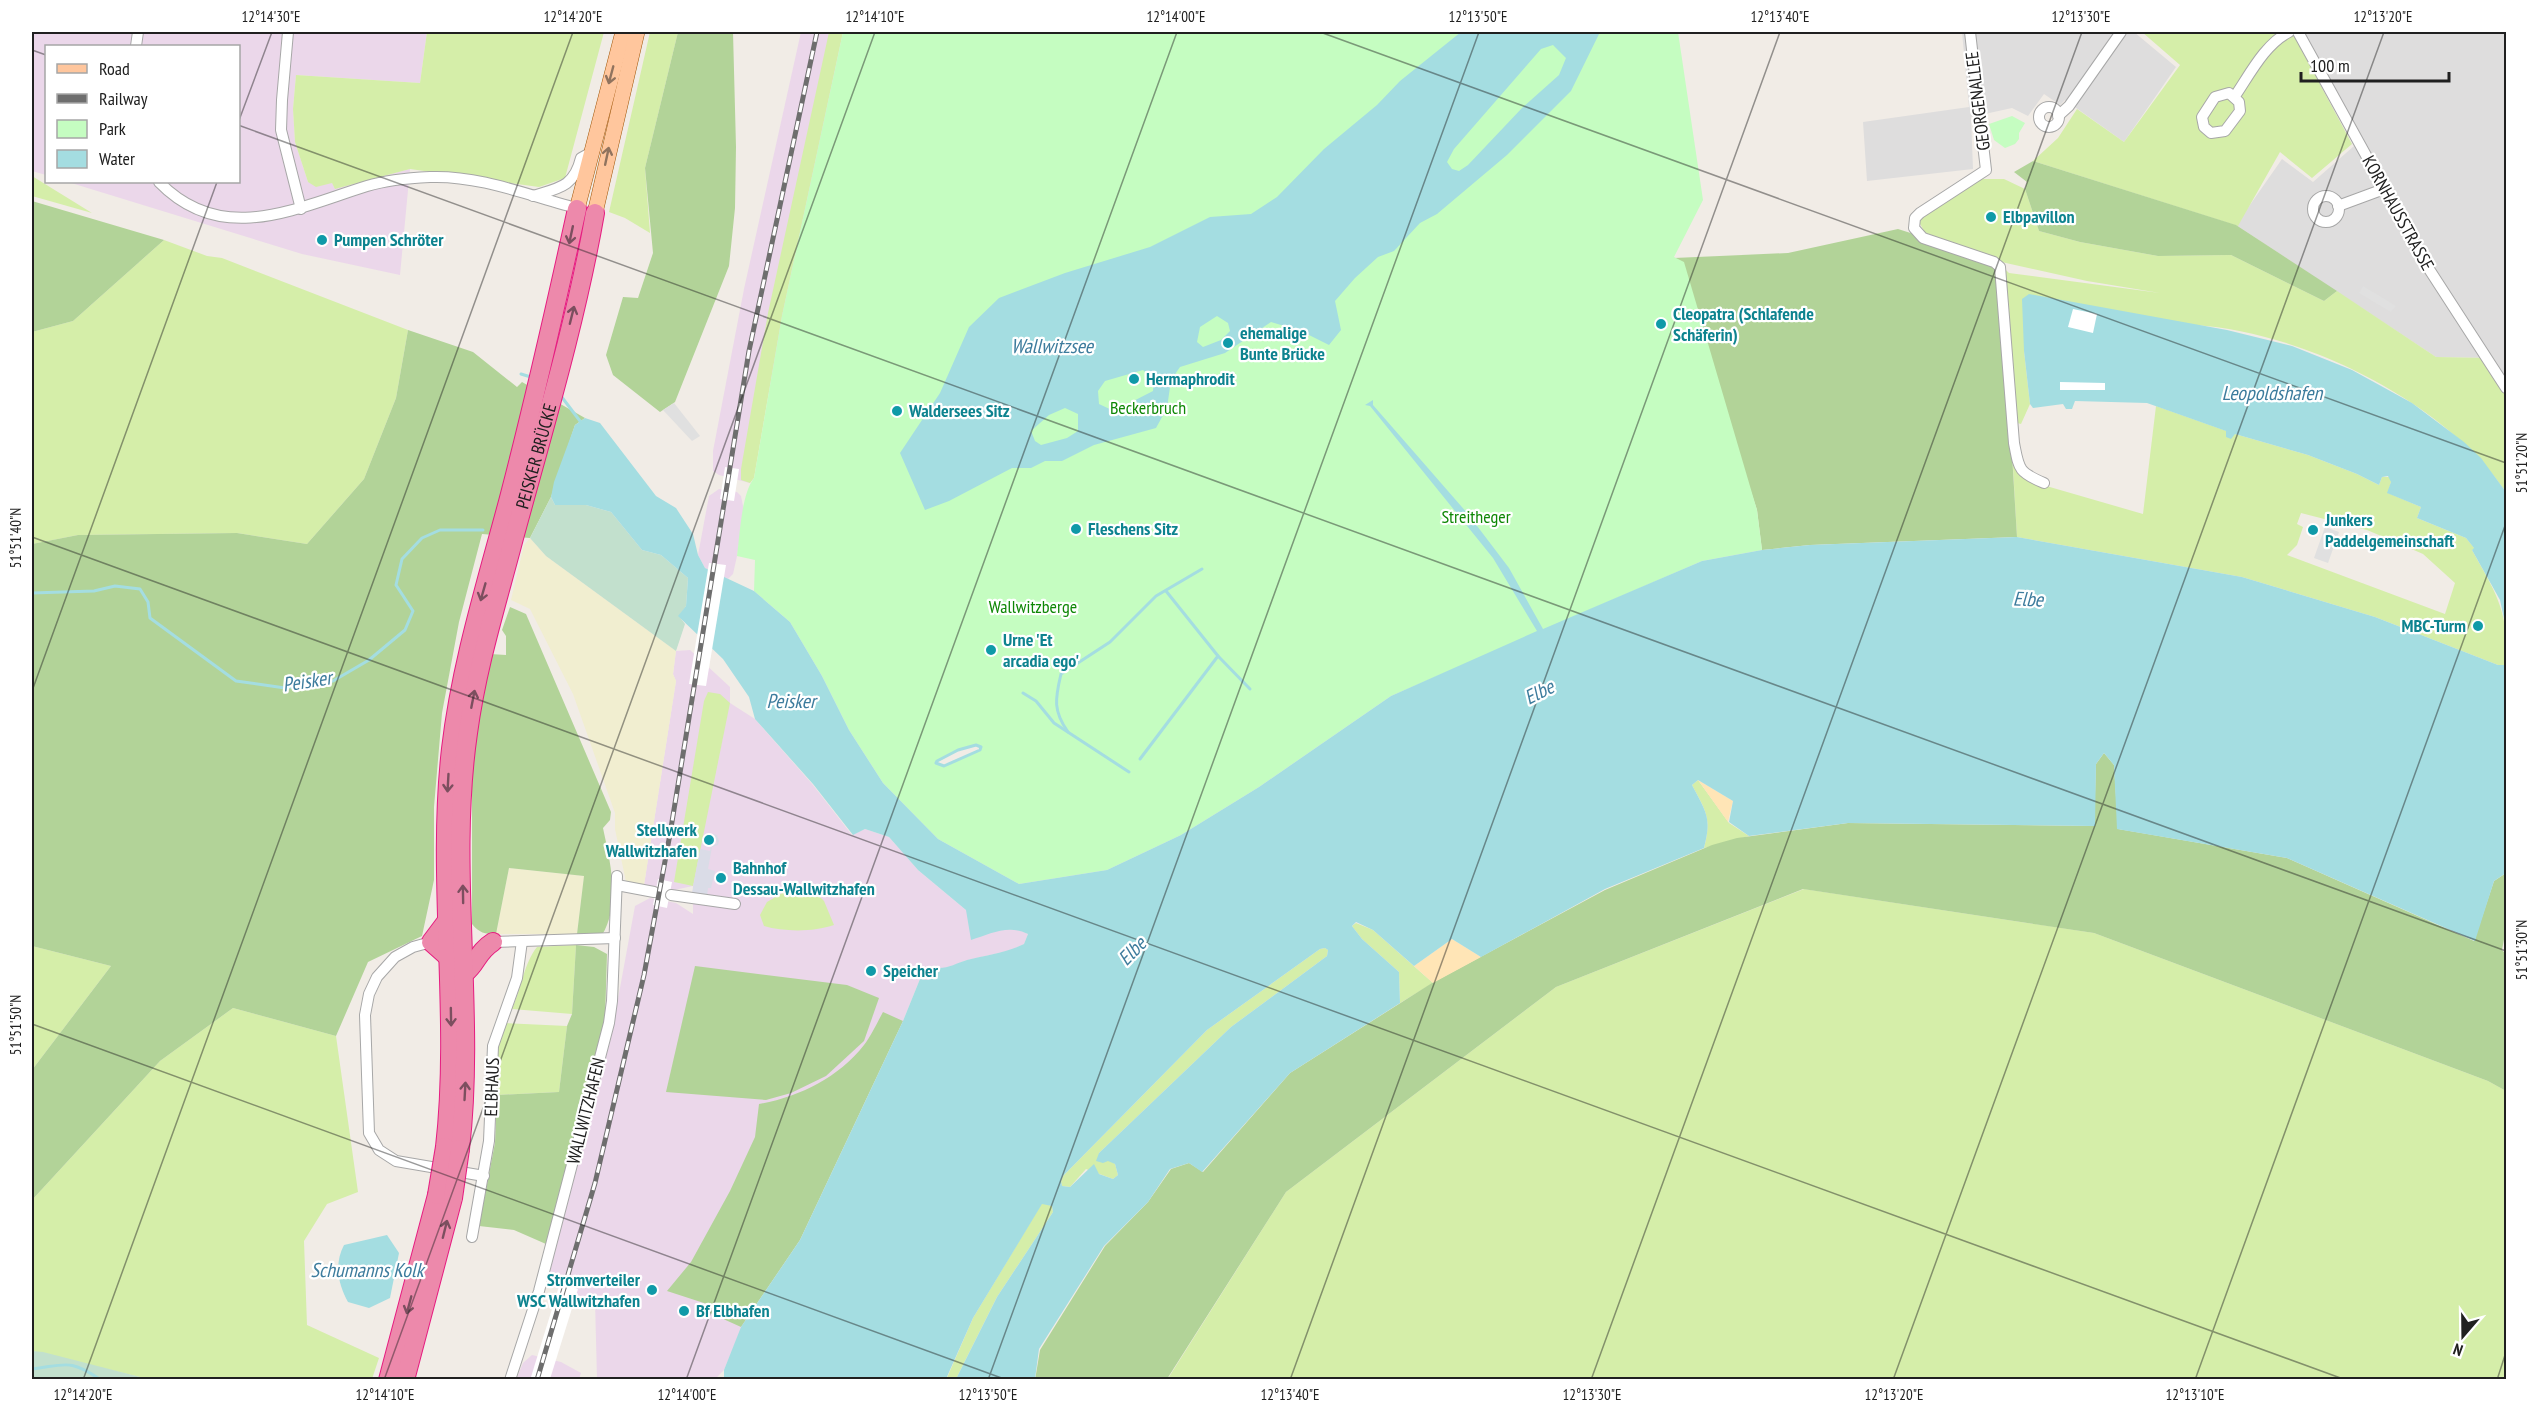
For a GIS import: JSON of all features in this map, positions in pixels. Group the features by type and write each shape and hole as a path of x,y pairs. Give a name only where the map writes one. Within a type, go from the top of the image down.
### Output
{"highway":[{"path":"550,369 577,208"},
{"path":"550,369 595,213"},
{"name":"PEISKER BRÜCKE","path":"506,537 550,369"},
{"path":"453,1148 448,800 453,730 472,634 506,537"},
{"path":"388,1380 403,1356 430,1258 445,1196 466,1073 461,818 467,736 506,537"},
{"path":"449,918 431,942 449,958"},
{"path":"464,935 494,942"},
{"path":"465,973 472,968 483,949 494,942"},
{"path":"403,1356 405,1380"}],"main road":[{"path":"577,208 622,32"},
{"path":"595,213 637,32"}],"street":[{"path":"288,32 281,130 301,209"},
{"name":"GEORGENALLEE","path":"1970,32 1986,170 1920,213 1915,218 1914,228 1923,238 1994,262 2000,267 2014,443 2019,468 2030,477 2044,483"},
{"path":"2058,116 2069,106 2121,32"},
{"path":"2235,96 2271,45 2279,37 2289,32"},
{"name":"KORNHAUSSTRASSE","path":"2298,32 2427,266 2506,388"},
{"path":"533,196 570,182 578,170 581,158 590,153"},
{"path":"160,183 183,201 220,215 255,218 301,209 378,183 419,178 471,180 595,213"},
{"path":"2338,206 2384,189"},
{"name":"WALLWITZHAFEN","path":"510,1380 524,1342 609,1023 612,1002 617,880 654,892"},
{"path":"671,895 735,904"},
{"path":"494,942 615,938"},
{"name":"ELBHAUS","path":"472,1237 484,1176 491,1122 493,1046 517,978 522,941"},
{"path":"431,942 412,947 394,957 377,977 369,994 365,1015 369,1133 379,1150 396,1161 484,1176"}],"shaded area":[{"path":"32,32 427,32 420,83 296,75 293,109 295,142 308,182 332,183 335,188 410,169 400,275 302,254 71,183 240,183 240,45 45,45 45,175 32,171"},
{"path":"801,32 843,32 750,483 719,475 713,471 713,451 744,289"},
{"path":"1962,32 2134,32 2176,67 2124,142 2065,100 2060,105 2044,94 2028,116 2012,108 1971,117 1973,169 1867,181 1863,122 1969,107"},
{"path":"2295,32 2506,32 2506,379 2489,358 2436,357 2236,225 2282,159 2313,182 2354,146"},
{"path":"2363,286 2396,306 2391,312 2359,293"},
{"path":"674,403 700,436 692,441 663,410"},
{"path":"719,489 737,492 741,496 744,511 733,574 728,579 705,568 698,555 709,496"},
{"path":"2325,527 2339,532 2328,563 2314,558"},
{"path":"530,538 546,556 676,651 673,674 676,681 644,885 626,882 615,829 615,813 573,694 530,609 511,600 524,545"},
{"path":"690,650 730,687 730,703 755,719 813,785 852,835 865,829 889,837 918,870 966,910 1004,929 1020,930 1028,934 1024,944 1012,950 964,961 948,968 939,968 934,977 928,980 920,979 903,1021 739,1334 724,1370 715,1379 597,1379 595,1301 556,1288 550,1284 548,1279 611,1037 635,906 650,898 676,903 693,914 693,886 674,890 644,885 676,681 673,674 676,651"},
{"path":"713,834 717,835 719,841 718,845 712,847 708,869 715,871 711,888 708,888 707,896 692,893 700,849 710,851 711,845 717,844 716,838 712,838"},
{"path":"509,868 584,876 577,934 496,934"},
{"path":"532,1355 561,1362 581,1373 579,1379 516,1380 523,1363"}],"green space":[{"path":"427,32 604,32 565,178 539,187 410,169 335,189 332,183 316,187 308,182 295,142 293,109 296,75 420,83"},
{"path":"650,32 678,32 645,168 650,233 625,218 609,212"},
{"path":"678,32 733,32 735,208 729,266 675,402 660,412 613,375 606,355 623,297 638,298 653,253 645,168"},
{"path":"829,32 843,32 782,316 754,478 750,483 741,480 741,469 768,313"},
{"name":"Beckerbruch","path":"843,32 1678,32 1703,200 1674,257 1684,262 1757,510 1762,550 1702,561 1391,696 1259,787 1181,835 1107,870 1019,884 938,839 883,783 849,730 822,676 790,622 754,591 755,560 737,556 746,494 754,478 782,316","holes":["976,745 981,747 980,750 944,766 936,763 958,750"]},
{"path":"2142,32 2292,32 2352,144 2312,178 2280,152 2238,226 2033,161 2058,138 2077,109 2124,142 2180,65"},
{"path":"2012,116 2025,123 2015,144 2005,148 1994,140 1989,124"},
{"path":"2033,161 2236,225 2337,291 2324,301 2231,255 2158,256 2080,242 2039,231 2025,189 2027,182 2014,172"},
{"path":"32,176 92,213 32,196"},
{"path":"1982,179 2004,179 2025,189 2039,231 2080,242 2158,256 2231,255 2324,301 2337,291 2436,357 2489,358 2506,379 2506,492 2480,459 2447,429 2410,401 2369,377 2325,357 2281,341 2237,330 2183,325 2024,351 2030,404 2021,424 2010,421 1919,222 1922,216","holes":["1997,261 2087,281 2160,293 2009,273"]},
{"path":"32,201 164,240 73,321 32,332"},
{"path":"1898,229 1995,260 2010,421 2017,537 1810,545 1762,550 1757,510 1674,258 1788,253"},
{"path":"164,240 207,256 222,258 408,330 396,398 364,479 307,544 237,533 78,535 32,544 32,332 73,321"},
{"path":"408,330 473,352 517,387 522,382 585,418 575,425 551,497 530,538 482,534 459,622 442,713 434,807 434,880 422,936 368,962 336,1036 233,1008 160,1061 32,1200 32,1070 111,966 32,946 32,544 78,535 237,533 307,544 364,479 396,398"},
{"path":"2156,406 2235,434 2308,455 2379,485 2382,477 2390,477 2388,493 2421,507 2417,518 2466,538 2475,549 2472,550 2495,594 2503,616 2507,653 2505,665 2498,665 2375,617 2242,577 2017,537 2012,451 2036,483 2143,514","holes":["2301,513 2367,530 2423,554 2455,583 2445,614 2287,555 2297,545 2303,527 2297,524"]},
{"path":"551,497 555,505 586,505 611,512 642,550 661,555 688,578 686,606 679,616 685,624 676,651 546,556 530,538"},
{"path":"510,607 526,614 611,812 610,820 603,828 611,868 613,896 608,923 602,935 577,934 584,876 509,868 496,934 482,932 472,924 472,786 475,738 490,654 506,655 506,636 502,630"},
{"path":"708,692 720,694 730,703 693,886 674,882 704,701"},
{"path":"2104,753 2114,765 2118,829 2287,858 2474,941 2494,881 2506,873 2506,929 2502,950 2506,954 2506,1091 2488,1081 2094,933 1803,889 1556,987 1286,1192 1167,1379 1035,1380 1040,1350 1105,1246 1148,1202 1171,1169 1189,1163 1203,1172 1290,1073 1432,983 1605,890 1712,845 1737,838 1848,823 2094,826 2096,764"},
{"path":"1698,780 1729,823 1749,836 1704,848 1707,830 1706,815 1692,785"},
{"path":"794,886 810,887 824,901 834,925 799,930 764,926 760,915 767,902"},
{"path":"1804,889 2094,933 2488,1081 2506,1091 2506,1379 1167,1380 1286,1192 1556,987"},
{"path":"1356,923 1373,930 1433,983 1400,1003 1399,972 1362,939 1352,926"},
{"path":"576,945 572,1014 512,1009 526,968 537,947"},
{"path":"576,945 594,947 607,954 605,1020 546,1244 514,1230 479,1226 495,1143 497,1095 559,1092 567,1026 572,1014"},
{"path":"32,946 111,966 32,1070"},
{"path":"1320,949 1328,950 1327,956 1231,1027 1099,1153 1115,1164 1118,1175 1113,1179 1086,1169 1070,1187 1062,1186 1063,1176 1207,1030"},
{"path":"695,966 847,985 879,998 864,1041 826,1076 791,1093 766,1100 666,1092"},
{"path":"233,1008 336,1036 358,1192 327,1204 304,1241 307,1325 379,1358 372,1379 148,1379 32,1351 32,1200 160,1061"},
{"path":"883,1012 903,1021 800,1240 741,1327 710,1313 710,1305 667,1291 691,1262 730,1191 755,1137 759,1104 803,1091 830,1076 854,1057 864,1045"},
{"path":"504,1023 567,1026 559,1092 497,1095 497,1045"},
{"path":"1042,1203 1052,1206 1053,1212 997,1297 956,1379 946,1380 973,1318"},
{"path":"32,1351 43,1352 148,1379 32,1379"}],"sand":[{"path":"1698,780 1733,801 1728,822"},
{"path":"1452,939 1481,957 1433,983 1414,966"}],"water":[{"name":"Wallwitzsee","path":"1461,32 1600,32 1571,91 1507,155 1437,214 1420,223 1394,251 1378,257 1335,301 1341,330 1329,345 1301,331 1271,322 1225,353 1180,367 1171,380 1167,408 1156,428 1094,445 1062,461 1045,461 1031,468 1012,468 949,501 925,510 900,453 940,393 969,327 999,298 1065,273 1150,247 1210,217 1251,214 1277,197 1324,149 1377,105 1400,81","holes":["1553,45 1566,58 1559,75 1522,108 1468,165 1459,171 1452,169 1447,162 1454,149 1541,49","1217,316 1228,323 1230,331 1221,340 1203,347 1197,342 1200,327","1143,370 1154,380 1153,391 1114,411 1099,404 1098,391 1105,381","1065,408 1078,414 1078,431 1067,438 1041,445 1035,441 1031,431 1049,415"]},
{"name":"Leopoldshafen","path":"2029,294 2227,330 2292,346 2352,370 2412,403 2464,442 2481,458 2506,492 2506,628 2500,600 2472,550 2474,548 2466,538 2417,518 2421,507 2387,493 2391,482 2388,476 2382,477 2379,485 2308,455 2235,434 2231,439 2226,437 2226,431 2147,403 2075,401 2072,409 2066,409 2063,404 2033,408 2030,404 2024,351 2022,299"},
{"name":"Elbe","path":"1373,400 1373,405 1468,514 1509,568 1543,629 1702,561 1762,550 1810,545 2017,537 2242,577 2375,617 2498,665 2505,665 2506,661 2506,873 2494,881 2475,941 2287,858 2117,829 2114,765 2104,753 2096,764 2095,826 1848,823 1749,836 1729,822 1733,801 1698,780 1692,785 1706,815 1707,829 1704,848 1605,889 1481,957 1452,939 1414,966 1373,930 1356,922 1352,926 1362,939 1399,972 1400,1003 1290,1073 1202,1172 1189,1163 1170,1169 1148,1202 1104,1246 1039,1349 1035,1379 956,1379 997,1297 1053,1212 1052,1206 1042,1204 973,1318 946,1379 724,1379 724,1370 741,1327 800,1240 903,1021 920,979 928,980 934,977 939,968 1017,947 1024,944 1028,934 1006,930 971,940 966,910 918,870 889,837 865,829 853,835 813,784 755,719 749,697 723,659 678,616 686,606 688,578 661,555 642,550 611,512 586,505 555,505 551,497 554,482 575,425 585,418 600,423 656,496 676,508 693,534 698,555 705,568 754,591 790,622 822,676 849,730 883,783 938,839 1019,884 1107,870 1181,835 1259,787 1391,696 1537,631 1493,558 1370,406 1365,405","holes":["1320,949 1328,950 1327,956 1231,1027 1099,1153 1096,1161 1103,1163 1108,1161 1115,1164 1118,1175 1113,1179 1099,1174 1094,1164 1070,1187 1062,1186 1063,1176 1207,1030"]},
{"name":"Schumanns Kolk","path":"387,1235 399,1253 390,1298 369,1308 348,1302 338,1274 339,1259 344,1245"}],"pier":[{"path":"2073,309 2097,314 2093,333 2068,327"},
{"path":"2060,382 2105,383 2105,390 2060,390"},
{"path":"725,467 739,469 734,501 720,499"},
{"path":"709,563 726,565 706,686 689,684"},
{"path":"658,879 672,882 667,908 653,905"},
{"path":"560,1283 578,1289 550,1379 531,1377"}],"waterway":[{"path":"521,374 534,378"},
{"path":"561,396 580,421"},
{"name":"Peisker","path":"32,593 94,591 115,586 140,589 148,602 150,618 236,681 285,688 333,681 369,660 405,630 413,611 396,585 402,559 422,538 440,530 483,530"},
{"path":"1068,732 1060,718 1057,704 1061,674 1110,642 1156,596 1202,569"},
{"path":"1166,591 1218,656 1250,689"},
{"path":"1140,759 1218,656"},
{"path":"1023,693 1036,701 1054,723 1129,772"},
{"path":"976,745 981,747 980,750 944,766 936,763 958,750 976,745"},
{"path":"32,1369 60,1365 74,1366 82,1368 101,1380"}],"railway":[{"path":"537,1380 595,1183 644,975 670,834 749,351 817,32"}],"place":[{"name":"Elbpavillon","path":"1991,217"},
{"name":"Pumpen Schröter","path":"322,240"},
{"name":"Cleopatra (Schlafende Schäferin)","path":"1661,324"},
{"name":"ehemalige Bunte Brücke","path":"1228,343"},
{"name":"Hermaphrodit","path":"1134,379"},
{"name":"Waldersees Sitz","path":"897,411"},
{"name":"Fleschens Sitz","path":"1076,529"},
{"name":"Junkers Paddelgemeinschaft","path":"2313,530"},
{"name":"MBC-Turm","path":"2478,626"},
{"name":"Urne 'Et arcadia ego'","path":"991,650"},
{"name":"Stellwerk Wallwitzhafen","path":"709,840"},
{"name":"Bahnhof Dessau-Wallwitzhafen","path":"721,878"},
{"name":"Speicher","path":"871,971"},
{"name":"Stromverteiler WSC Wallwitzhafen","path":"652,1290"},
{"name":"Bf Elbhafen","path":"684,1311"}],"park label":[{"name":"Streitheger","path":"1476,517"},
{"name":"Wallwitzberge","path":"1033,607"}]}
